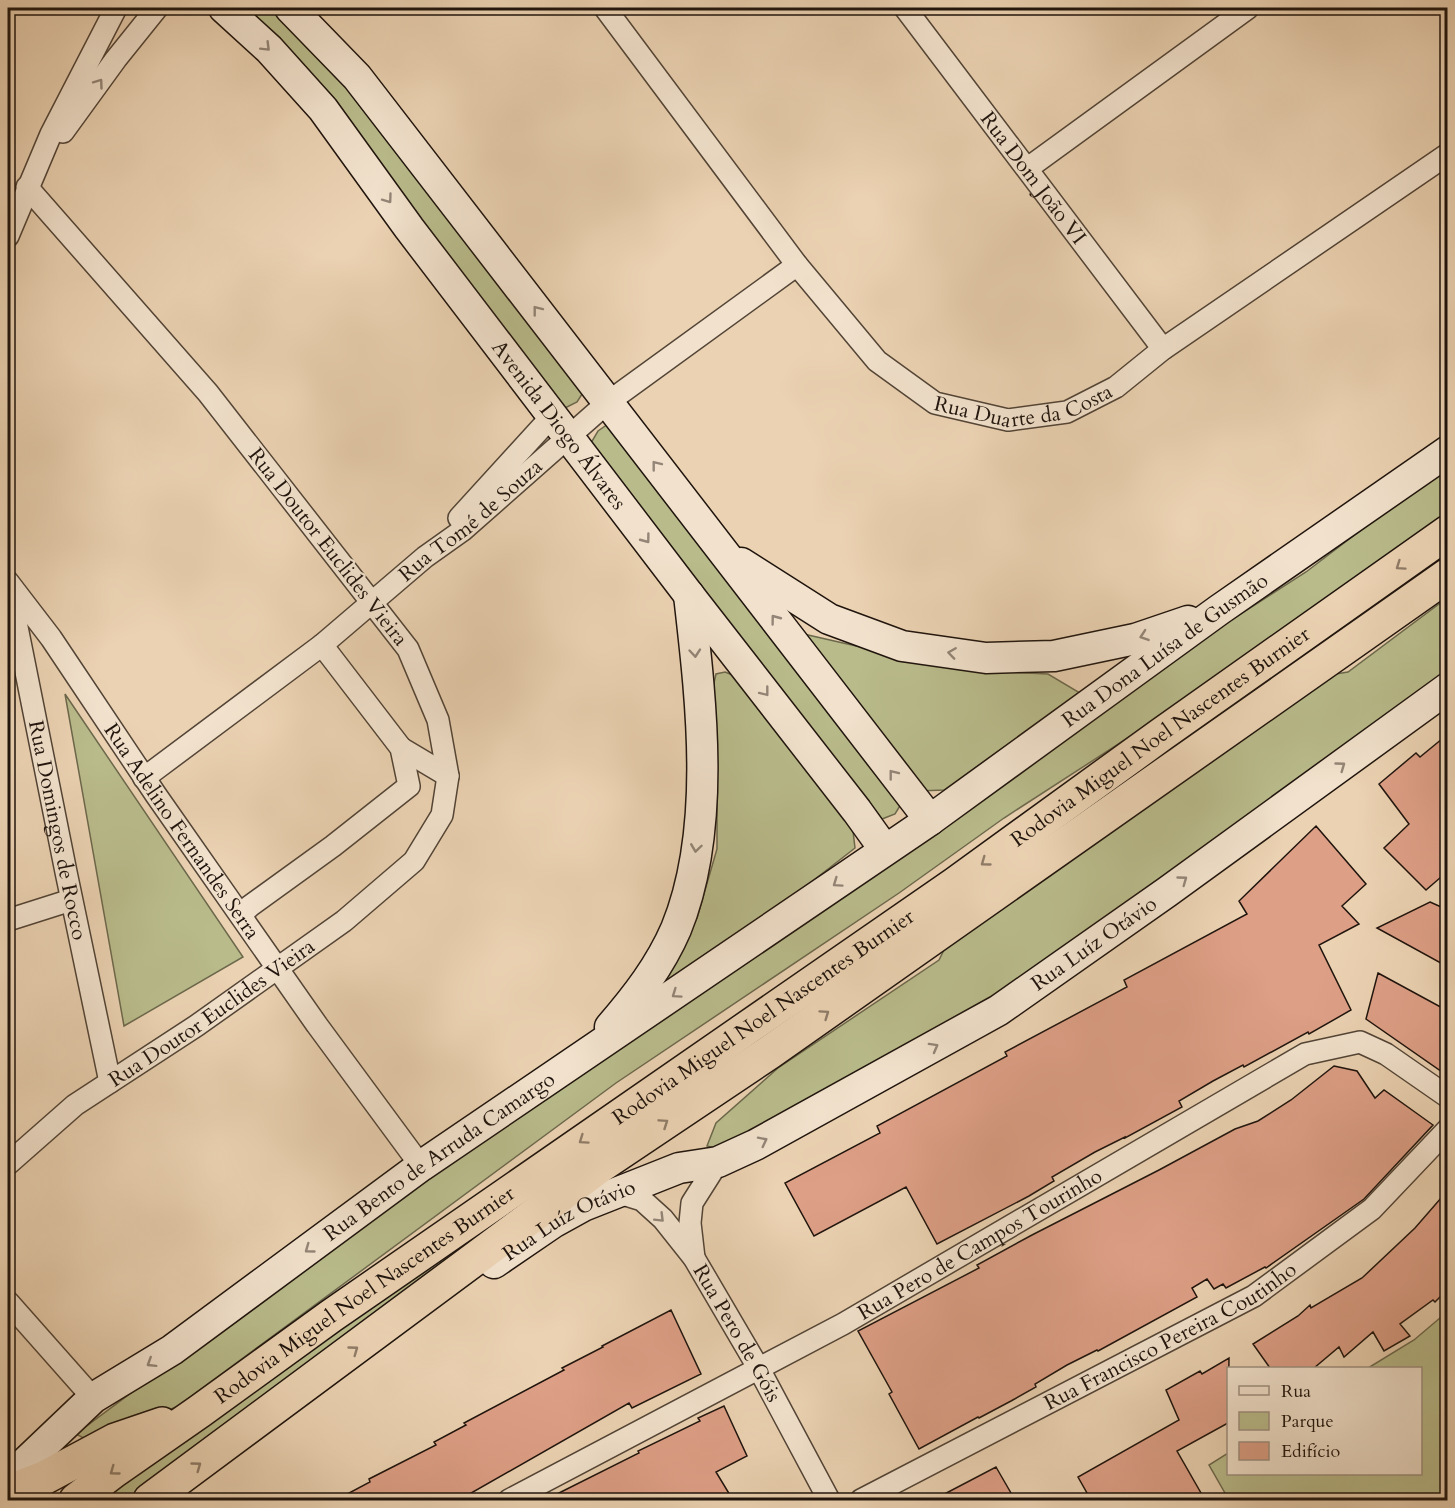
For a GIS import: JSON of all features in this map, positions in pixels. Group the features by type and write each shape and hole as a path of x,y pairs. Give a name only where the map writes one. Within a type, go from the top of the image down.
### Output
{"highway":[{"name":"Rodovia Miguel Noel Nascentes Burnier","path":"76,1500 427,1248 954,884 1448,532"},
{"name":"Rodovia Miguel Noel Nascentes Burnier","path":"150,1500 600,1166 770,1052 1448,575"},
{"path":"8,1492 44,1478 115,1440 200,1411"}],"street":[{"path":"8,236 27,187 65,105 116,8"},
{"path":"39,164 116,59 157,8"},
{"name":"Avenida Diogo Álvares","path":"224,8 269,49 322,109 409,228 689,595 818,759 885,850"},
{"path":"290,8 357,76 930,820"},
{"name":"Rua Duarte da Costa","path":"605,8 797,265 877,362 935,403 1008,420 1067,412 1116,387 1163,349 1448,154"},
{"name":"Rua Dom João VI","path":"905,8 1163,349"},
{"path":"1028,168 1248,8"},
{"name":"Rua Doutor Euclides Vieira","path":"8,1164 75,1105 278,969 344,921 414,861 442,815 448,776 438,720 408,649 208,393 27,187"},
{"name":"Rua Tomé de Souza","path":"144,778 322,645 425,557 463,530 561,427 607,403 797,265"},
{"path":"425,557 561,427"},
{"name":"Rua Dona Luísa de Gusmão","path":"885,850 930,820 1220,610 1448,451"},
{"path":"726,553 829,619 902,646 986,658 1054,656 1135,639 1220,610"},
{"name":"Rua Adelino Fernandes Serra","path":"8,580 51,638 144,778 278,969 421,1166"},
{"name":"Rua Domingos de Rocco","path":"8,580 71,900 110,1082"},
{"path":"593,1048 647,983 676,929 692,874 702,807 699,706 689,595"},
{"path":"322,645 401,748 448,776"},
{"name":"Rua Luíz Otávio","path":"427,1296 485,1269 554,1222 583,1206 679,1167 718,1162 794,1125 999,1010 1167,892 1448,688"},
{"path":"241,915 410,786 401,748"},
{"name":"Rua Bento de Arruda Camargo","path":"8,1479 93,1398 172,1350 421,1166 593,1048 658,1007 885,850"},
{"path":"8,920 71,900"},
{"name":"Rua Pero de Campos Tourinho","path":"509,1500 843,1324 1305,1054 1360,1042 1386,1054 1448,1097"},
{"name":"Rua Francisco Pereira Coutinho","path":"861,1500 1254,1296 1372,1209 1448,1129"},
{"path":"694,1258 690,1222 692,1203 718,1162"},
{"name":"Rua Pero de Góis","path":"616,1192 642,1200 663,1219 694,1258 759,1369 829,1500"},
{"path":"8,1302 93,1398"}],"green space":[{"path":"238,8 271,8 340,73 586,388 577,402 563,409"},
{"path":"611,422 903,801 895,814 882,819 588,448 598,431"},
{"path":"1447,467 1447,516 1174,708 1004,818 899,893 616,1083 178,1406 131,1427 87,1440 76,1434 403,1196 1132,684 1306,572"},
{"path":"1447,552 1447,561 250,1409 129,1500 101,1500 140,1468"},
{"path":"1447,598 1447,675 1001,994 722,1150 707,1146 716,1123 778,1068 939,960 948,942 1323,676 1348,672"},
{"path":"795,632 961,670 1048,674 1080,693 944,790 918,791"},
{"path":"725,672 740,678 851,814 855,848 742,936 632,1017 671,965 697,918 717,849 717,771 711,696 716,674"},
{"path":"65,694 243,957 124,1026"},
{"path":"1447,1312 1447,1500 1229,1500 1209,1465 1227,1454 1227,1475 1422,1475 1422,1367 1370,1367 1414,1340"}],"building":[{"path":"1448,734 1448,871 1426,890 1384,848 1409,824 1379,784 1416,753 1420,757"},
{"path":"1316,826 1366,884 1342,906 1359,924 1319,945 1351,1010 1309,1034 1308,1032 1213,1081 1179,1101 1182,1107 1095,1152 1052,1177 1054,1181 1029,1196 937,1244 906,1187 814,1236 785,1183 880,1133 877,1126 1007,1056 1005,1052 1127,987 1124,980 1247,914 1239,901"},
{"path":"1430,902 1448,910 1448,967 1377,928"},
{"path":"1378,973 1448,1011 1448,1076 1366,1019"},
{"path":"1334,1066 1357,1071 1375,1098 1384,1090 1433,1125 1364,1199 1266,1268 1226,1288 1223,1284 1214,1289 1207,1279 1192,1288 1197,1297 1098,1351 1067,1365 1035,1384 1036,1387 919,1449 889,1394 892,1392 858,1331 979,1268 977,1265 1032,1235 1235,1129 1258,1121 1291,1100"},
{"path":"1448,1190 1448,1289 1435,1302 1433,1300 1400,1324 1410,1336 1384,1351 1373,1332 1344,1357 1339,1347 1315,1367 1269,1367 1253,1344 1298,1316 1310,1305 1311,1308 1362,1278 1415,1228"},
{"path":"671,1310 701,1374 632,1408 629,1403 459,1500 336,1500 370,1482 369,1479 436,1445 434,1442 466,1425 464,1423"},
{"path":"1229,1358 1227,1424 1177,1451 1205,1500 1091,1500 1078,1477 1179,1420 1166,1390 1200,1371 1202,1374"},
{"path":"724,1406 747,1456 716,1472 733,1500 545,1500 700,1421 698,1418"},
{"path":"996,1467 1015,1500 933,1500"}]}
